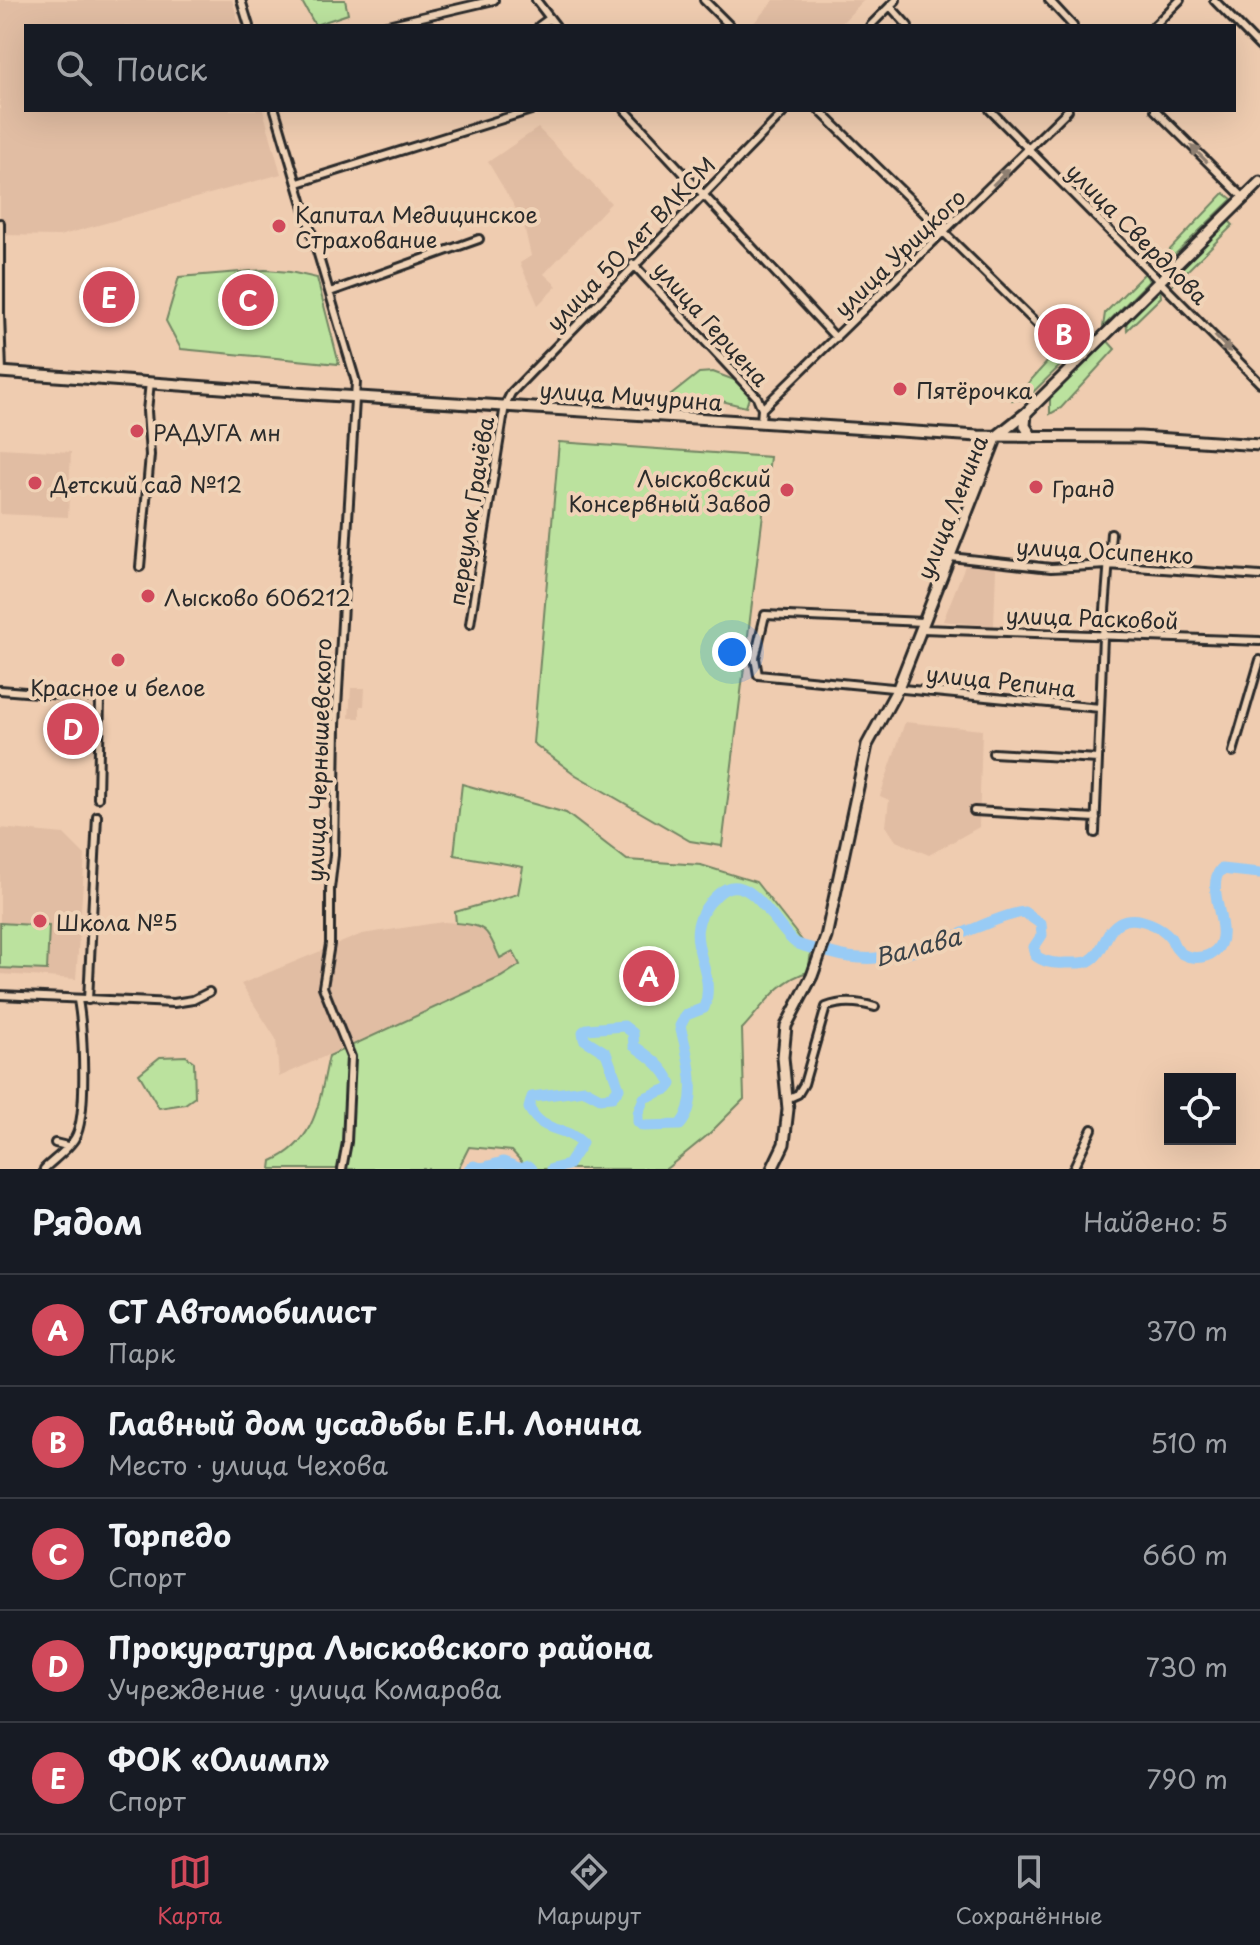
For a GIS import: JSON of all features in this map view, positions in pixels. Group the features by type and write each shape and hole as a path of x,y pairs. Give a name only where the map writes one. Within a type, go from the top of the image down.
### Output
{"main road":[{"name":"улица Ленина","path":"772,1169 784,1144 789,1098 783,1057 786,1026 812,976 826,937 867,745 898,688 997,436 1026,413 1260,182"},
{"name":"улица Мичурина","path":"1,372 997,436 1140,437 1260,445"},
{"path":"1026,413 1025,426 1032,437"}],"street":[{"path":"241,0 248,24"},
{"path":"392,24 494,0"},
{"path":"536,0 554,24"},
{"path":"704,0 728,24"},
{"path":"872,24 896,0"},
{"path":"1049,0 1071,24"},
{"path":"1156,24 1180,0"},
{"path":"1214,0 1260,47"},
{"path":"890,6 906,24"},
{"path":"542,24 550,18"},
{"name":"улица Чернышевского","path":"276,112 355,372 336,725 330,944 323,987 351,1057 347,1142 342,1169"},
{"path":"298,183 525,112"},
{"path":"627,112 836,338"},
{"name":"улица 50 лет ВЛКСМ","path":"505,405 517,383 784,112"},
{"path":"821,112 1077,363"},
{"name":"улица Свердлова","path":"992,112 1260,383"},
{"name":"улица Урицкого","path":"762,409 1066,112"},
{"path":"1157,112 1244,198"},
{"path":"0,223 1,372"},
{"path":"330,292 479,239"},
{"name":"улица Герцена","path":"633,264 757,397 762,409"},
{"path":"140,567 150,455 147,411 150,382"},
{"name":"переулок Грачёва","path":"470,624 505,405"},
{"path":"761,421 762,409"},
{"path":"1095,833 1103,636 1111,533"},
{"name":"улица Осипенко","path":"950,557 1051,568 1108,565 1260,576"},
{"name":"улица Расковой","path":"765,615 1103,636 1260,641"},
{"name":"улица Репина","path":"765,615 755,658 758,675 1100,708"},
{"path":"1233,752 1260,660"},
{"path":"0,690 100,698 98,798"},
{"path":"993,753 1098,759"},
{"path":"974,811 1096,818"},
{"path":"88,1000 97,816"},
{"path":"0,995 174,1003 193,1000 209,992"},
{"path":"44,1169 75,1140 81,1120 82,1021 78,1000"},
{"path":"789,1098 798,1094 804,1084 826,1007 834,1003 863,1003 875,1007"},
{"path":"1073,1169 1092,1129"},
{"path":"55,1143 67,1146"}],"shaded area":[{"path":"0,0 232,0 239,24 24,24 24,112 264,112 281,174 59,236 0,235"},
{"path":"774,0 864,0 841,24 753,24"},
{"path":"538,128 611,203 544,274 557,286 538,305 520,263 531,256 523,221 488,162"},
{"name":"Детский сад №12","path":"0,448 71,452 68,517 0,514"},
{"path":"966,563 996,567 994,626 943,621"},
{"path":"351,688 365,688 360,718 349,718"},
{"path":"905,722 982,730 979,827 929,855 896,841 886,826 889,800 880,796"},
{"name":"Школа №5","path":"0,828 64,834 85,855 76,979 0,974"},
{"path":"443,922 477,924 488,933 499,958 514,951 520,965 501,977 279,1077 276,1039 241,984 362,934"}],"green space":[{"path":"301,0 345,0 348,14 314,24"},
{"path":"1224,193 1232,199 1160,269 1159,261"},
{"path":"1227,219 1233,225 1174,284 1175,268"},
{"path":"265,270 317,278 339,364 181,349 166,321 179,277"},
{"path":"1145,273 1149,281 1103,327 1105,313"},
{"path":"1160,286 1161,297 1127,330 1126,319"},
{"path":"1049,339 1065,361 1026,399 1013,400 1050,359 1038,346"},
{"path":"1106,339 1115,349 1061,408 1050,414 1050,395"},
{"path":"713,372 737,381 750,394 746,407 722,401 691,408 656,407 699,373"},
{"path":"559,442 770,457 722,846 690,841 576,775 533,743"},
{"path":"462,784 566,813 627,860 701,865 756,882 811,952 808,972 779,988 742,1029 744,1099 709,1134 666,1169 528,1169 512,1151 469,1147 458,1169 271,1169 272,1161 287,1153 308,1130 319,1103 329,1056 501,977 520,965 513,951 500,958 489,936 481,928 456,923 455,912 518,894 523,867 454,855"},
{"path":"0,923 49,926 47,970 0,968"},
{"path":"186,1056 194,1062 195,1097 185,1104 159,1108 139,1074 160,1057"}],"waterway":[{"name":"Валава","path":"552,1169 568,1165 582,1143 568,1133 541,1122 529,1108 532,1097 585,1090 600,1098 612,1097 619,1088 606,1053 584,1039 583,1032 587,1029 624,1026 633,1033 634,1046 660,1067 671,1084 667,1089 644,1098 638,1122 643,1126 680,1125 690,1103 691,1090 689,1063 680,1026 686,1015 704,1008 707,993 697,938 698,924 704,910 717,895 729,888 740,888 751,893 796,943 831,953 870,958 906,954 1024,912 1041,924 1042,935 1034,947 1036,956 1053,963 1077,963 1095,957 1113,927 1132,919 1161,929 1184,955 1210,954 1221,943 1215,888 1221,869 1260,873"},
{"name":"Валава","path":"469,1169 503,1162 521,1169"},
{"name":"Валава","path":"521,1169 529,1166 532,1169"}],"place":[{"name":"Капитал Медицинское Страхование","path":"279,226"},
{"name":"ФОК «Олимп»","path":"109,297"},
{"name":"Торпедо","path":"248,300"},
{"name":"Главный дом усадьбы Е.Н. Лонина","path":"1064,334"},
{"name":"Пятёрочка","path":"900,389"},
{"name":"РАДУГА мн","path":"137,431"},
{"name":"Детский сад №12","path":"35,483"},
{"name":"Гранд","path":"1036,487"},
{"name":"Лысковский Консервный Завод","path":"787,490"},
{"name":"Лысково 606212","path":"148,596"},
{"name":"Красное и белое","path":"118,660"},
{"name":"Прокуратура Лысковского района","path":"73,729"},
{"name":"Школа №5","path":"40,921"},
{"name":"СТ Автомобилист","path":"649,976"}]}
